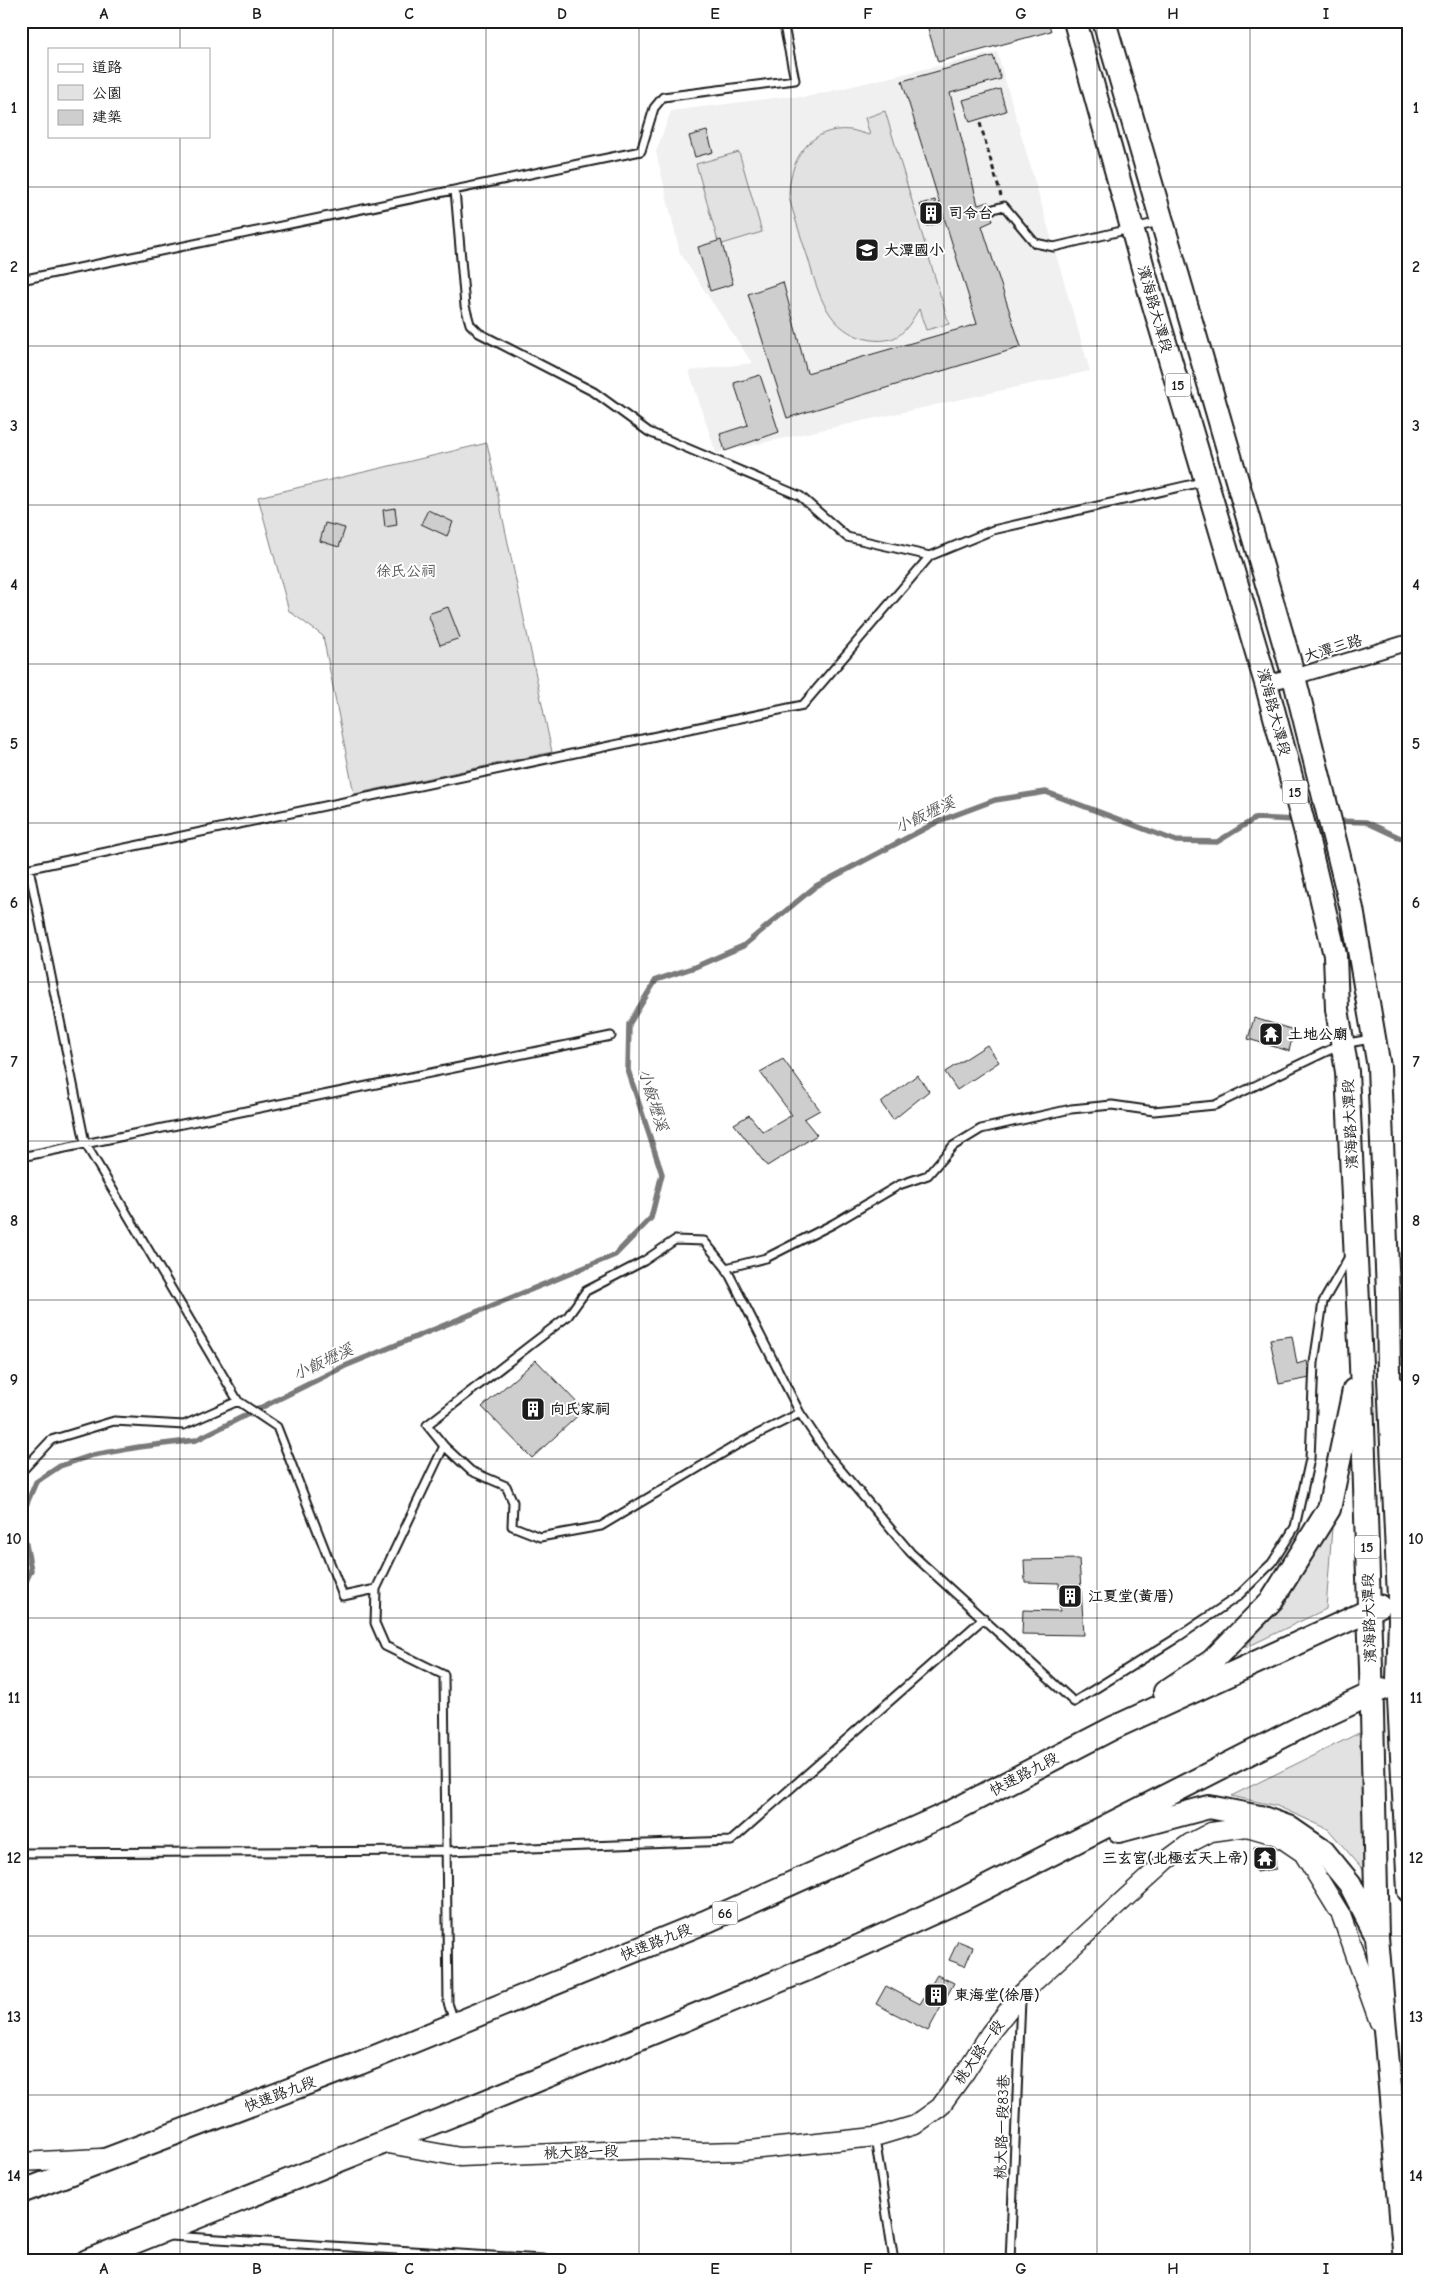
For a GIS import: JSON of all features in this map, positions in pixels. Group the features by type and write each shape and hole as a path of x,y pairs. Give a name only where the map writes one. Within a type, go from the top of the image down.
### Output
{"main road":[{"name":"濱海路大潭段","path":"1075,21 1132,229 1266,683 1307,836 1335,955 1337,1009 1347,1072 1361,1365 1377,1937 1405,2261"},
{"name":"濱海路大潭段","path":"1104,21 1294,677 1352,909 1374,1038 1379,1076 1388,1292 1389,1379 1404,1592 1400,1652 1405,1680 1409,1891"},
{"path":"1113,1728 1212,1661 1272,1600 1329,1509 1361,1365"},
{"path":"1389,1379 1409,1417"},
{"name":"快速路九段","path":"21,2192 360,2063 705,1922 944,1815 1113,1728 1368,1612 1404,1592"},
{"path":"87,2261 383,2143 820,1964 961,1900 1305,1725 1405,1680"},
{"path":"1074,1843 1209,1807 1260,1817 1288,1827 1323,1852 1350,1884 1377,1937"}],"street":[{"name":"大潭三路","path":"1266,683 1294,677 1409,642"},
{"name":"桃大路一段","path":"383,2143 460,2158 653,2149 701,2152 740,2151 875,2137 915,2125 940,2107 990,2033 1022,1994 1167,1860 1182,1848 1210,1832 1247,1827 1278,1836 1303,1853 1320,1878 1341,1915 1388,2048"},
{"path":"21,2162 114,2157"}],"lane":[{"path":"21,280 641,151 654,108 663,97 795,80 783,21"},
{"path":"455,190 464,306 470,324 479,333 594,392 649,432 800,496 847,537 930,556"},
{"path":"990,210 1004,206 1035,243 1054,248 1161,221"},
{"path":"376,1589 343,1596 277,1427 238,1401 85,1143 25,869 803,705 930,556 993,530 1206,482"},
{"path":"21,1157 611,1036"},
{"path":"726,1268 766,1258 833,1224 899,1185 928,1175 954,1146 981,1129 1071,1110 1112,1105 1154,1111 1215,1105 1342,1044 1374,1038"},
{"path":"800,1413 740,1443 601,1526 540,1537 512,1526 514,1502 506,1486 470,1471 444,1446 427,1425 568,1316 586,1291 644,1261 675,1240 704,1241 726,1268 800,1413 828,1455 911,1553 1074,1702 1175,1639 1237,1597 1272,1563 1295,1527 1310,1459 1314,1363 1324,1302 1355,1246"},
{"path":"21,1472 51,1440 114,1421 184,1426 238,1401"},
{"path":"444,1446 376,1589 375,1623 385,1646 444,1675 448,2003 456,2024"},
{"path":"21,1853 447,1851 731,1841 984,1618"},
{"name":"桃大路一段83巷","path":"1010,2261 1022,1994"},
{"path":"875,2137 894,2261"},
{"path":"152,2235 249,2243 574,2261"}],"path":[{"path":"980,123 1004,206"}],"shaded area":[{"name":"大潭國小","path":"997,52 1090,371 716,453 689,371 752,363 680,253 656,152 671,111 782,97 806,97"}],"green space":[{"path":"885,111 949,324 926,330 919,309 901,334 889,339 872,340 845,330 827,310 816,285 789,198 792,171 797,159 813,140 823,133 836,130 851,130 870,135 865,118"},
{"path":"739,152 762,232 719,245 696,164"},
{"name":"徐氏公祠","path":"487,443 552,752 354,794 323,636 289,611 258,497"},
{"path":"1332,1528 1326,1609 1245,1648"},
{"path":"1359,1733 1373,1881 1328,1829 1277,1806 1231,1796"}],"building":[{"path":"1048,21 1051,31 938,62 926,22"},
{"path":"993,56 1001,79 950,93 978,205 988,202 993,221 982,226 1021,347 787,418 748,294 783,282 807,373 977,324 902,81"},
{"path":"1000,89 1006,111 970,122 963,100"},
{"path":"707,131 713,152 695,157 689,136"},
{"name":"司令台","path":"935,200 941,222 927,226 920,204"},
{"path":"721,240 733,284 710,291 698,247"},
{"path":"760,375 779,432 725,451 720,434 748,425 734,383"},
{"path":"395,508 397,525 385,527 383,510"},
{"path":"428,510 453,522 447,536 421,524"},
{"path":"325,523 345,528 339,547 320,541"},
{"path":"448,607 460,638 440,645 428,614"},
{"name":"土地公廟","path":"1254,1018 1294,1030 1289,1051 1248,1039"},
{"path":"987,1045 999,1062 957,1090 945,1072"},
{"path":"783,1059 820,1110 804,1119 817,1135 767,1166 734,1124 749,1115 763,1132 792,1115 760,1072"},
{"path":"917,1075 929,1091 893,1120 881,1103"},
{"path":"1292,1336 1297,1364 1307,1361 1310,1378 1279,1384 1270,1339"},
{"name":"向氏家祠","path":"536,1360 584,1410 532,1458 482,1407"},
{"name":"江夏堂(黃厝)","path":"1079,1559 1084,1635 1022,1634 1023,1610 1060,1611 1059,1583 1025,1582 1024,1560"},
{"name":"三玄宮(北極玄天上帝)","path":"1273,1846 1276,1869 1256,1872 1254,1847"},
{"path":"958,1941 973,1947 965,1966 949,1960"},
{"name":"東海堂(徐厝)","path":"937,1975 954,1983 928,2031 876,2004 886,1986 920,2004"}],"waterway":[{"name":"小飯壢溪","path":"21,1517 36,1482 60,1466 93,1455 196,1440 345,1366 615,1255 651,1218 662,1174 628,1070 629,1024 656,980 695,967 743,946 816,886 939,821 995,800 1046,792 1176,841 1217,842 1256,818 1296,820"},
{"name":"小飯壢溪","path":"1336,821 1366,822 1409,842"},
{"name":"小飯壢溪","path":"21,1519 31,1570 21,1592"}],"place":[{"name":"司令台","path":"931,213"},
{"name":"大潭國小","path":"867,250"},
{"name":"土地公廟","path":"1271,1034"},
{"name":"向氏家祠","path":"533,1409"},
{"name":"江夏堂(黃厝)","path":"1070,1596"},
{"name":"三玄宮(北極玄天上帝)","path":"1265,1858"},
{"name":"東海堂(徐厝)","path":"936,1995"}]}
